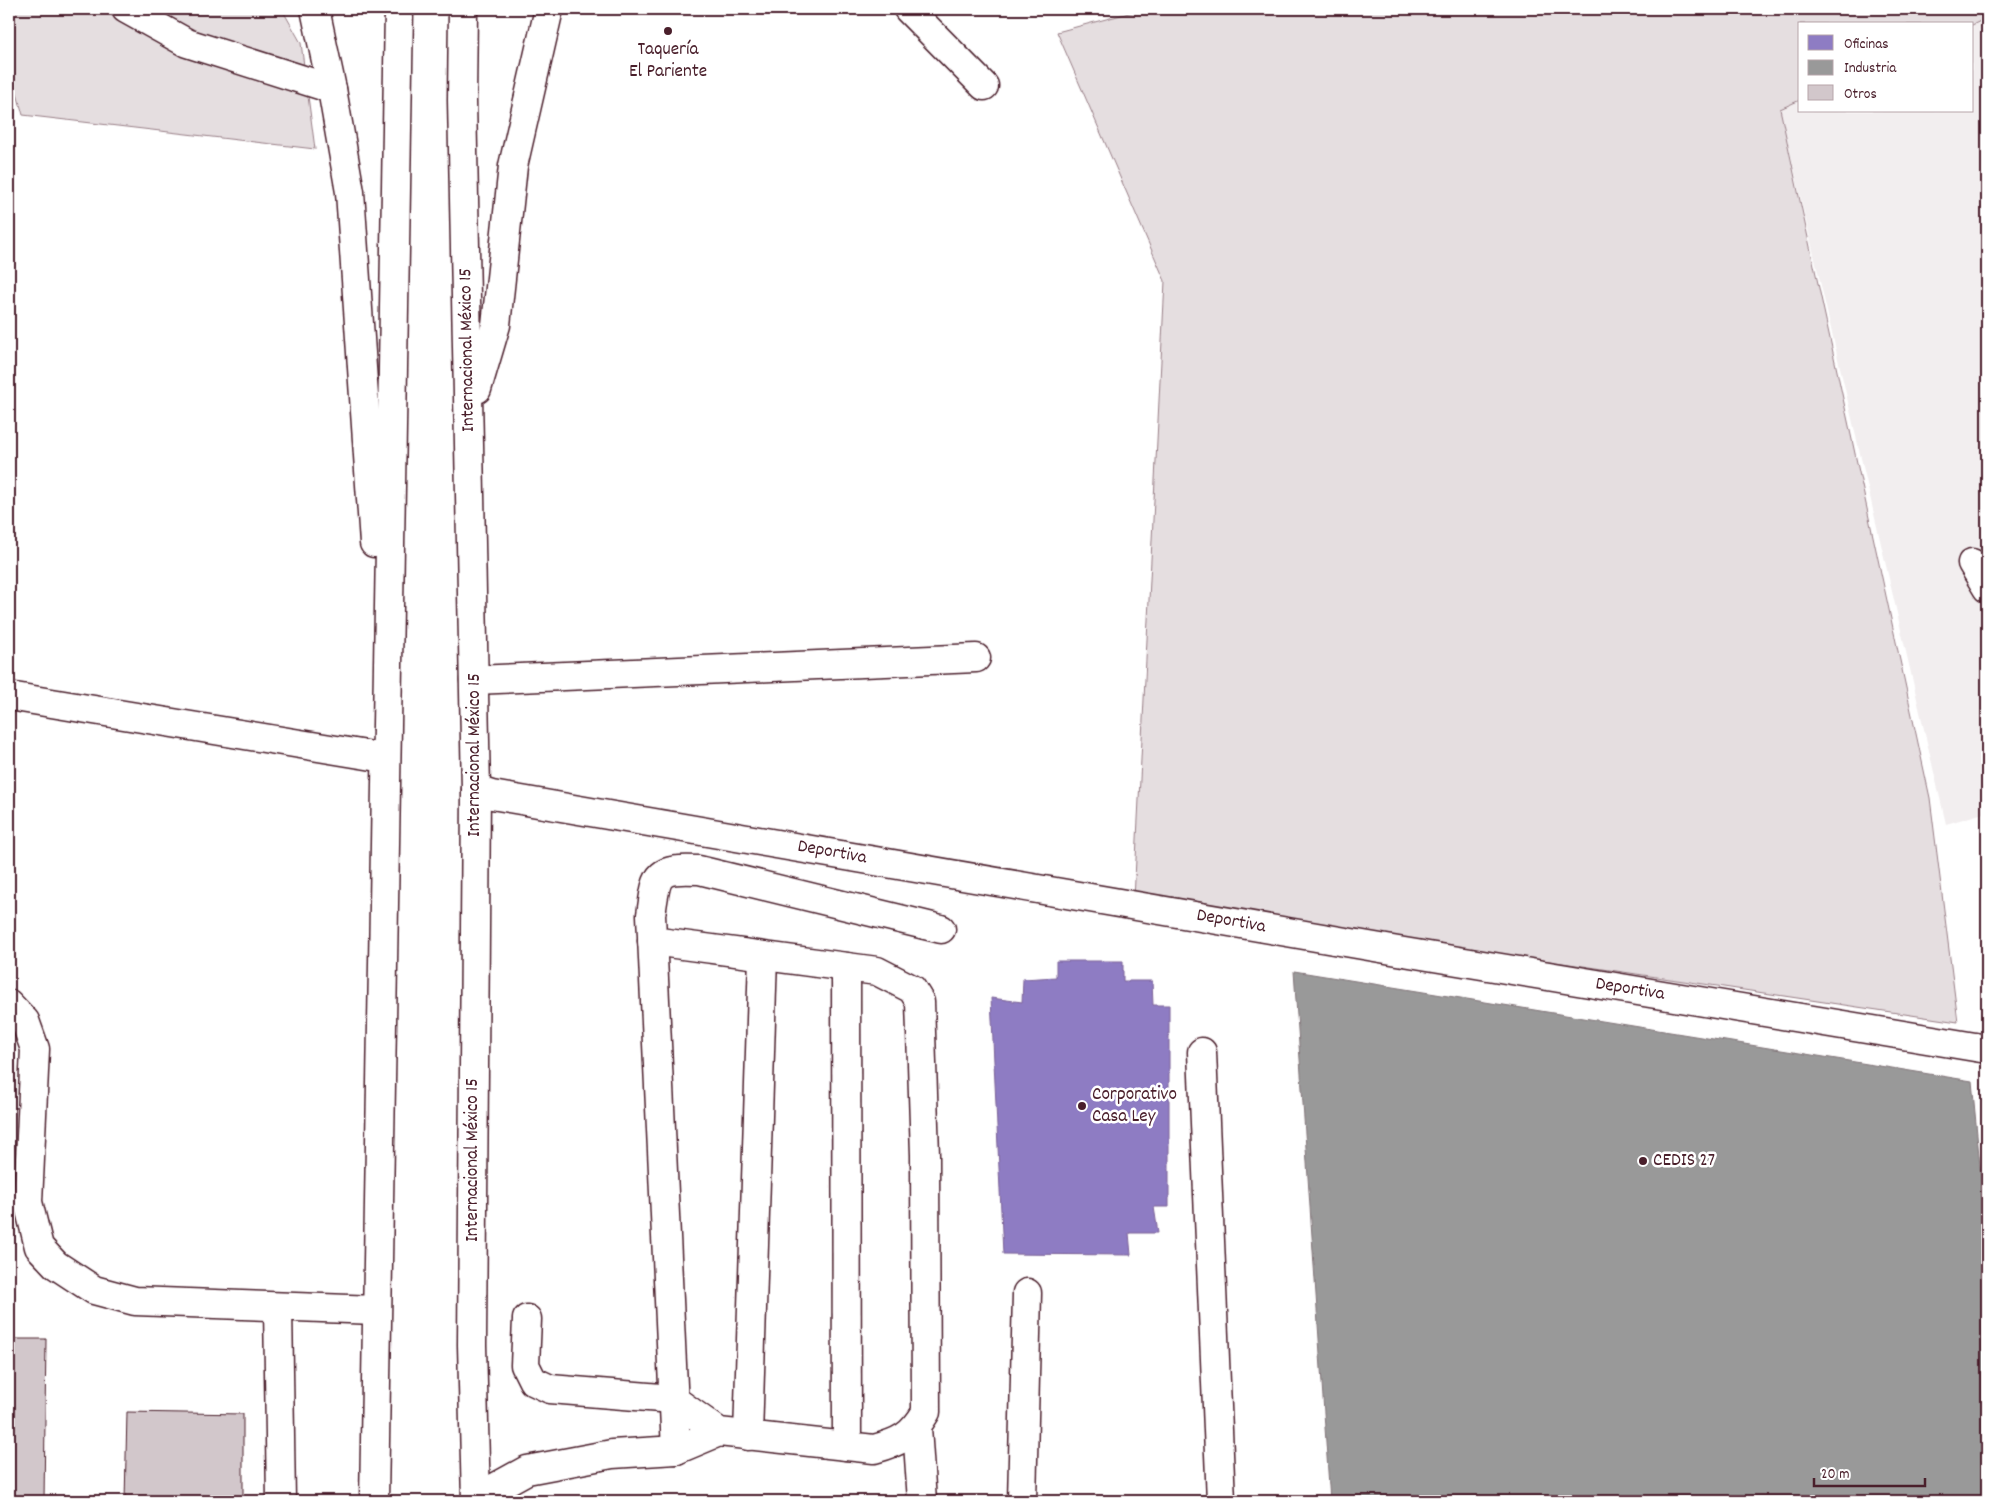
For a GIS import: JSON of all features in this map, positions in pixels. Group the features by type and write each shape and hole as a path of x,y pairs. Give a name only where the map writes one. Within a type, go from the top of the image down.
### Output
{"main road":[{"path":"126,9 187,43 332,89"},
{"path":"315,9 332,89 350,192 373,539 388,610"},
{"path":"374,1501 399,9"},
{"name":"Internacional México 15","path":"462,9 462,100 470,414 476,790 472,1344 476,1500"},
{"path":"470,414 496,325 513,166 550,9"},
{"path":"908,9 984,86"},
{"path":"1972,563 1987,588"},
{"path":"474,680 976,658"},
{"path":"9,696 385,758"},
{"name":"Deportiva","path":"476,790 502,797 1339,941 1987,1049"},
{"path":"676,1450 651,914 658,877 664,872 674,869 699,870 941,929"},
{"path":"527,1319 525,1365 533,1381 550,1389 673,1400 720,1432 874,1449 896,1443 917,1428 926,1412 923,1040 920,1002 912,989 878,971 652,942"},
{"path":"748,1436 763,956"},
{"path":"846,967 847,1446"},
{"path":"9,1004 25,1021 35,1049 28,1202 39,1247 56,1265 94,1290 135,1300 376,1310"},
{"path":"1202,1052 1221,1501"},
{"path":"1022,1501 1027,1293"},
{"path":"278,1307 281,1501"},
{"path":"917,1428 922,1501"},
{"path":"476,1500 527,1470 612,1454 676,1450 720,1432"}],"shaded area":[{"path":"9,9 282,9 301,43 315,149 23,115 9,65"},
{"path":"1144,9 1987,9 1987,18 1974,24 1974,22 1798,22 1798,101 1780,109 1930,798 1958,1022 1134,899 1165,281 1057,32"},
{"path":"1987,18 1987,812 1946,824 1780,109 1798,101 1798,112 1974,112 1974,24"}],"building: Oficinas":[{"name":"Corporativo Casa Ley","path":"1056,961 1123,961 1123,981 1152,981 1153,1005 1169,1005 1169,1207 1154,1207 1158,1233 1129,1233 1131,1255 1003,1254 991,998 1022,1002 1023,979 1056,977"}],"building: Industria":[{"name":"CEDIS 27","path":"1294,971 1972,1081 1987,1241 1987,1501 1330,1501"}],"building: Otros":[{"path":"9,1339 46,1339 44,1501 9,1501"},
{"path":"127,1412 243,1414 243,1501 125,1501"}],"place":[{"name":"Taquería El Pariente","path":"668,31"},
{"name":"Corporativo Casa Ley","path":"1082,1106"},
{"name":"CEDIS 27","path":"1643,1161"}]}
